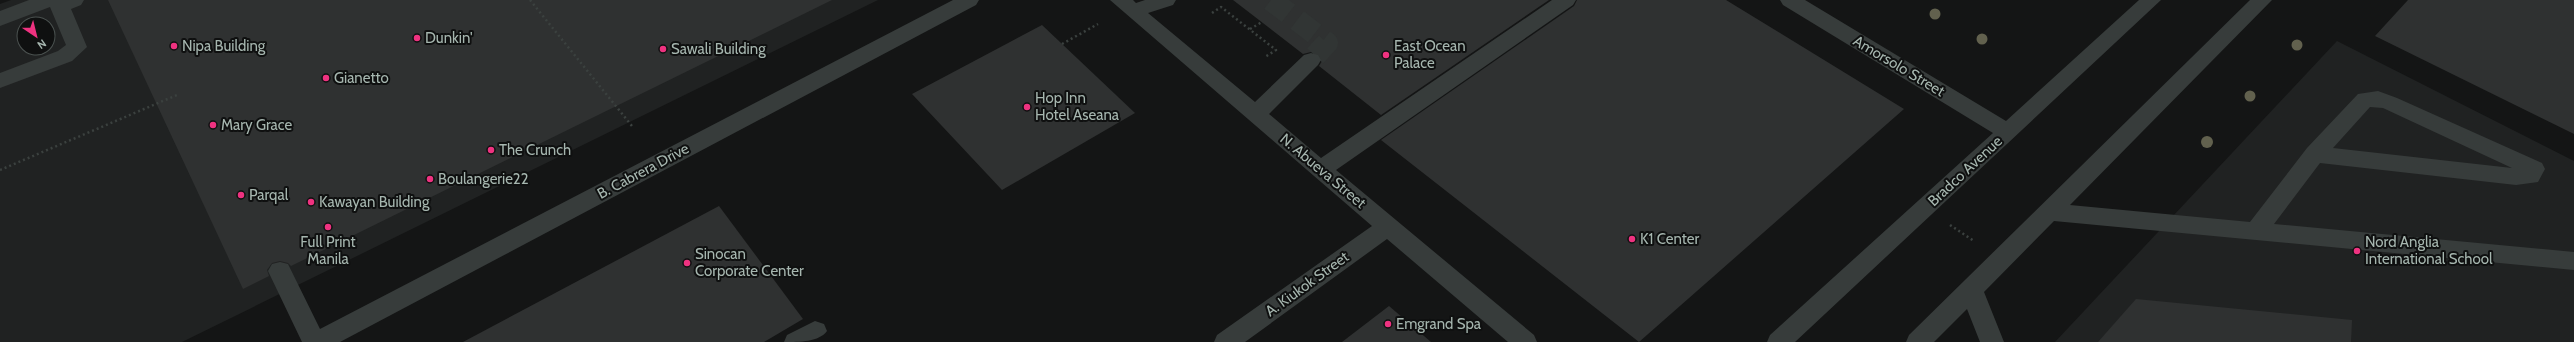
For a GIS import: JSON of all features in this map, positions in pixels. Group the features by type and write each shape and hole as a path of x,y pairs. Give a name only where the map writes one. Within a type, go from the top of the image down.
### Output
{"street":[{"name":"B. Cabrera Drive","path":"318,342 969,0"},
{"path":"1127,6 1166,0"},
{"path":"1321,169 1566,0"},
{"name":"Amorsolo Street","path":"1790,0 2008,132"},
{"name":"Bradco Avenue","path":"1779,342 2151,0"},
{"path":"1918,342 2262,0"},
{"path":"0,19 60,2 77,47 65,56 0,81"},
{"name":"N. Abueva Street","path":"1127,6 1525,342"},
{"path":"1256,114 1311,60"},
{"path":"2256,231 2315,154 2365,99 2378,98 2534,169 2530,176 2516,177 2315,154"},
{"path":"2049,212 2574,261"},
{"name":"A. Kiukok Street","path":"1226,342 1388,226"},
{"path":"280,271 314,342"},
{"path":"1971,289 1992,342"}],"path":[{"path":"530,0 632,126"},
{"path":"1212,13 1221,7 1276,50 1265,57"},
{"path":"1250,30 1262,22"},
{"path":"1062,44 1098,24"},
{"path":"0,170 177,95"},
{"path":"1924,209 2001,259"}],"shaded area":[{"name":"Parqal","path":"11,0 878,0 182,342 0,342 0,4"},
{"name":"Nord Anglia International School","path":"2337,41 2574,161 2574,342 2055,342"}],"building":[{"path":"108,0 832,0 291,266 288,263 280,261 272,263 267,270 269,276 243,289"},
{"name":"East Ocean Palace","path":"1233,0 1549,0 1381,115 1319,66 1322,61 1319,54 1311,52 1303,54"},
{"name":"K1 Center","path":"1577,0 1726,0 1904,109 1639,342 1381,140 1574,6"},
{"path":"2408,0 2574,0 2574,134 2375,36"},
{"name":"Hop Inn Hotel Aseana","path":"1042,25 1135,113 1002,190 912,94"},
{"name":"Sinocan Corporate Center","path":"719,206 803,319 764,342 463,342"},
{"path":"2136,299 2352,320 2351,342 2098,342"},
{"name":"Emgrand Spa","path":"1389,306 1431,342 1342,342"}],"tunnel":[{"path":"1271,0 1327,43 1311,60"}],"place":[{"name":"Dunkin'","path":"417,38"},
{"name":"Nipa Building","path":"174,46"},
{"name":"Sawali Building","path":"663,49"},
{"name":"East Ocean Palace","path":"1386,55"},
{"name":"Gianetto","path":"326,78"},
{"name":"Hop Inn Hotel Aseana","path":"1027,107"},
{"name":"Mary Grace","path":"213,125"},
{"name":"The Crunch","path":"491,150"},
{"name":"Boulangerie22","path":"430,179"},
{"name":"Parqal","path":"241,195"},
{"name":"Kawayan Building","path":"311,202"},
{"name":"Full Print Manila","path":"328,227"},
{"name":"K1 Center","path":"1632,239"},
{"name":"Nord Anglia International School","path":"2357,251"},
{"name":"Sinocan Corporate Center","path":"687,263"},
{"name":"Emgrand Spa","path":"1388,324"}]}
